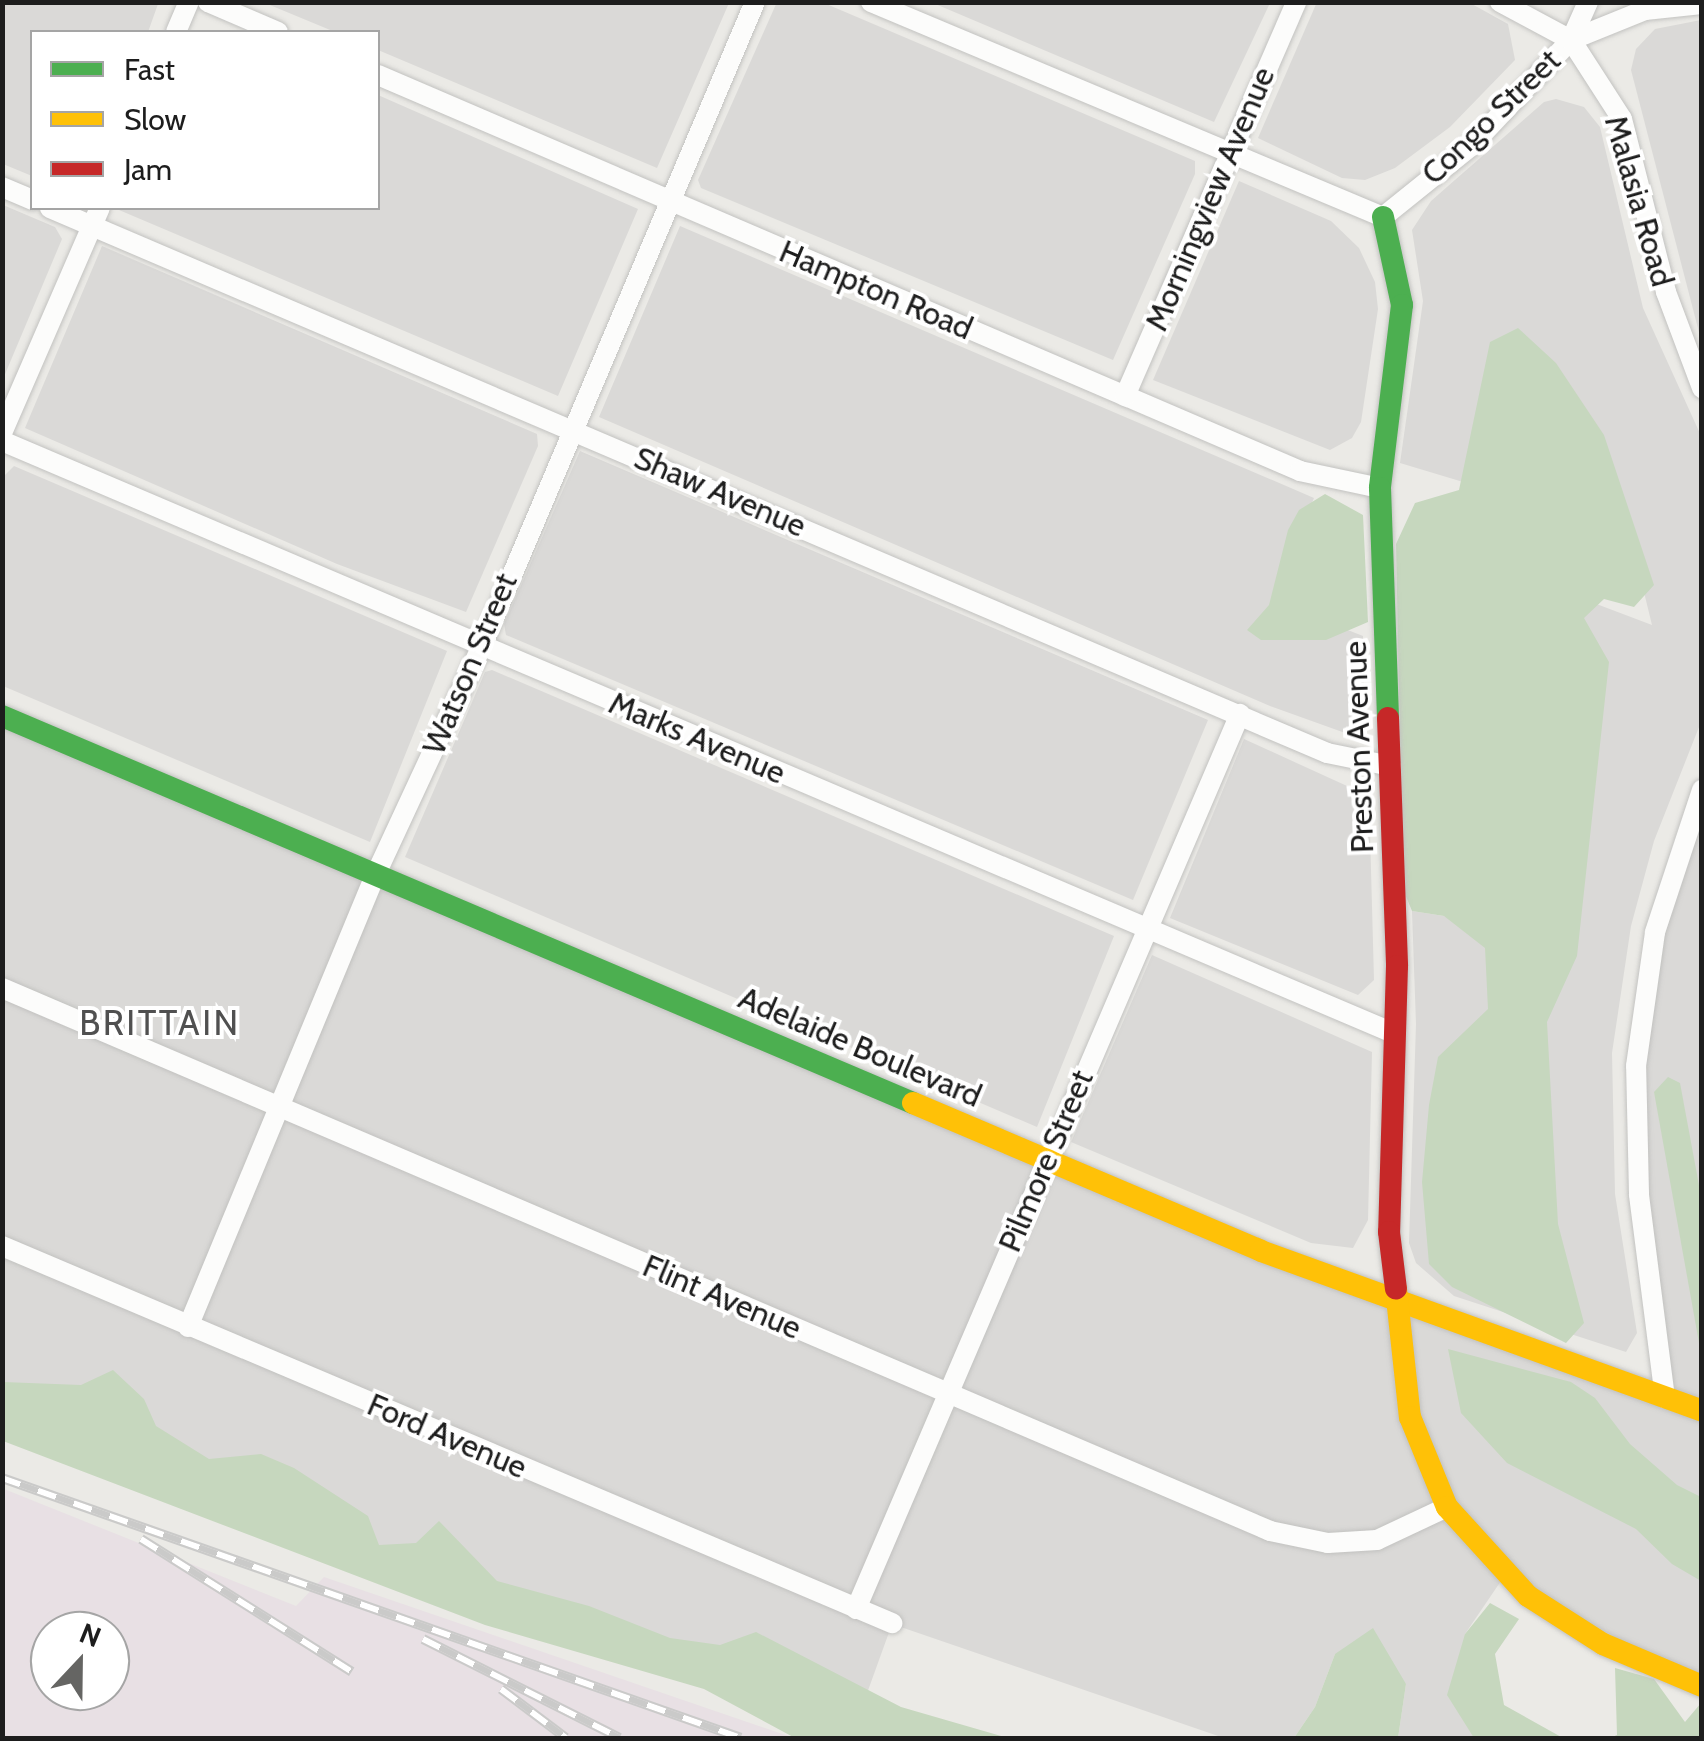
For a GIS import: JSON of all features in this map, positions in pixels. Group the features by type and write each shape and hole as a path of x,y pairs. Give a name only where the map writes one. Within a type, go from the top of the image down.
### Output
{"street":[{"path":"177,30 189,2"},
{"path":"208,2 273,30"},
{"name":"Watson Street","path":"188,1326 375,876 482,646 756,2"},
{"path":"872,2 1228,156 1384,217"},
{"name":"Morningview Avenue","path":"1125,396 1296,2"},
{"name":"Malasia Road","path":"1500,2 1572,40 1622,119 1666,292 1702,388"},
{"path":"1572,40 1588,2"},
{"name":"Congo Street","path":"1384,217 1470,147 1572,40 1658,4 1702,4"},
{"name":"Hampton Road","path":"380,77 1300,471 1380,488"},
{"path":"2,187 30,199"},
{"name":"Shaw Avenue","path":"60,210 96,217 572,428 1327,754 1391,766"},
{"path":"2,433 96,217"},
{"name":"Preston Avenue","path":"1384,217 1402,305 1380,488 1397,966 1392,1032 1389,1232 1410,1417 1447,1507 1505,1575 1552,1614 1702,1686"},
{"name":"Marks Avenue","path":"2,442 1392,1032"},
{"name":"Pilmore Street","path":"856,1609 1144,928 1240,714"},
{"name":"Adelaide Boulevard","path":"2,716 1046,1162 1396,1305 1702,1412"},
{"path":"1665,1398 1638,1194 1636,1066 1655,932 1702,790"},
{"name":"Flint Avenue","path":"2,988 1243,1521 1313,1542 1377,1540 1447,1507"},
{"name":"Ford Avenue","path":"2,1246 892,1623"}],"shaded area":[{"path":"729,2 657,168 380,51 380,30 330,30 265,3"},
{"path":"777,2 824,3 1195,161 1195,174 1113,360 701,188 698,180"},
{"path":"1270,2 1214,122 933,3"},
{"path":"1317,2 1470,3 1508,24 1515,60 1450,127 1395,168 1365,180 1342,178 1258,138"},
{"path":"2,3 158,4 149,30 30,30 30,175 3,164"},
{"path":"1702,20 1701,340 1631,70 1636,49 1655,29"},
{"path":"380,96 638,209 558,396 119,210 380,210"},
{"path":"1556,99 1584,107 1600,127 1643,308 1702,438 1701,722 1654,841 1631,926 1612,1053 1615,1194 1637,1333 1626,1352 1454,1296 1416,1263 1409,1243 1416,1024 1412,911 1494,924 1578,597 1652,625 1641,580 1493,491 1400,463 1423,301 1412,230 1431,201 1544,102"},
{"path":"1239,181 1331,221 1359,248 1375,282 1378,309 1361,422 1352,438 1330,450 1153,380"},
{"path":"3,205 55,227 62,239 3,379"},
{"path":"680,226 1314,498 1292,550 1307,614 1363,636 1365,723 1348,734 1270,706 599,417"},
{"path":"102,246 537,434 538,446 466,612 337,564 25,428"},
{"path":"580,451 1208,720 1133,900 506,635 504,624"},
{"path":"14,466 447,651 370,842 3,686 2,478"},
{"path":"492,670 1114,936 1037,1127 405,857 485,672"},
{"path":"2,716 1046,1162 1664,1398 1645,1244 1639,1027 1701,790 1701,1686 1505,1575 1465,1634 1474,1738 1398,1738 1406,1684 1335,1654 1315,1707 1294,1738 1224,1738 892,1624 857,1721 460,1586 3,1399"},
{"path":"1244,739 1369,796 1374,980 1358,995 1170,918"},
{"path":"1152,955 1372,1052 1368,1220 1353,1248 1311,1243 1071,1142"},
{"path":"4,1489 296,1606 324,1577 794,1738 3,1738"}],"green space":[{"path":"1518,328 1556,363 1604,435 1654,585 1634,607 1604,599 1584,618 1609,662 1577,956 1547,1022 1558,1224 1584,1323 1566,1343 1452,1287 1429,1264 1422,1182 1429,1105 1438,1057 1488,1009 1485,948 1444,916 1412,911 1403,889 1396,544 1415,503 1459,490 1490,342"},
{"path":"1325,494 1363,515 1368,622 1326,640 1261,640 1247,630 1269,605 1288,530 1299,510"},
{"path":"1668,1077 1680,1083 1701,1196 1701,1354 1654,1092"},
{"path":"1448,1349 1571,1382 1595,1398 1630,1444 1677,1485 1701,1497 1701,1581 1672,1564 1636,1529 1507,1463 1461,1413"},
{"path":"113,1370 144,1399 156,1426 209,1459 261,1454 294,1468 368,1516 379,1545 416,1543 439,1521 497,1581 589,1606 670,1638 720,1645 756,1632 901,1707 1008,1738 795,1738 704,1689 485,1625 3,1441 3,1382 81,1385"},
{"path":"1490,1603 1519,1619 1495,1654 1504,1705 1563,1738 1474,1738 1447,1695 1465,1634"},
{"path":"1373,1628 1406,1684 1398,1738 1294,1738 1315,1707 1335,1654"},
{"path":"1615,1668 1654,1679 1685,1722 1701,1703 1701,1738 1610,1738 1617,1735"}],"railway":[{"path":"2,1478 741,1738"},
{"path":"141,1539 352,1672"},
{"path":"423,1639 620,1738"},
{"path":"501,1689 566,1738"}],"traffic: fast":[{"path":"1383,217 1402,305 1380,488 1388,718"},
{"path":"2,716 913,1103"}],"traffic: slow":[{"path":"913,1103 1261,1251 1702,1411"},
{"path":"1396,1289 1410,1417 1447,1507 1528,1596 1603,1644 1702,1686"}],"traffic: jam":[{"path":"1388,718 1397,966 1389,1232 1396,1289"}],"district":[{"name":"BRITTAIN","path":"160,1023"}]}
